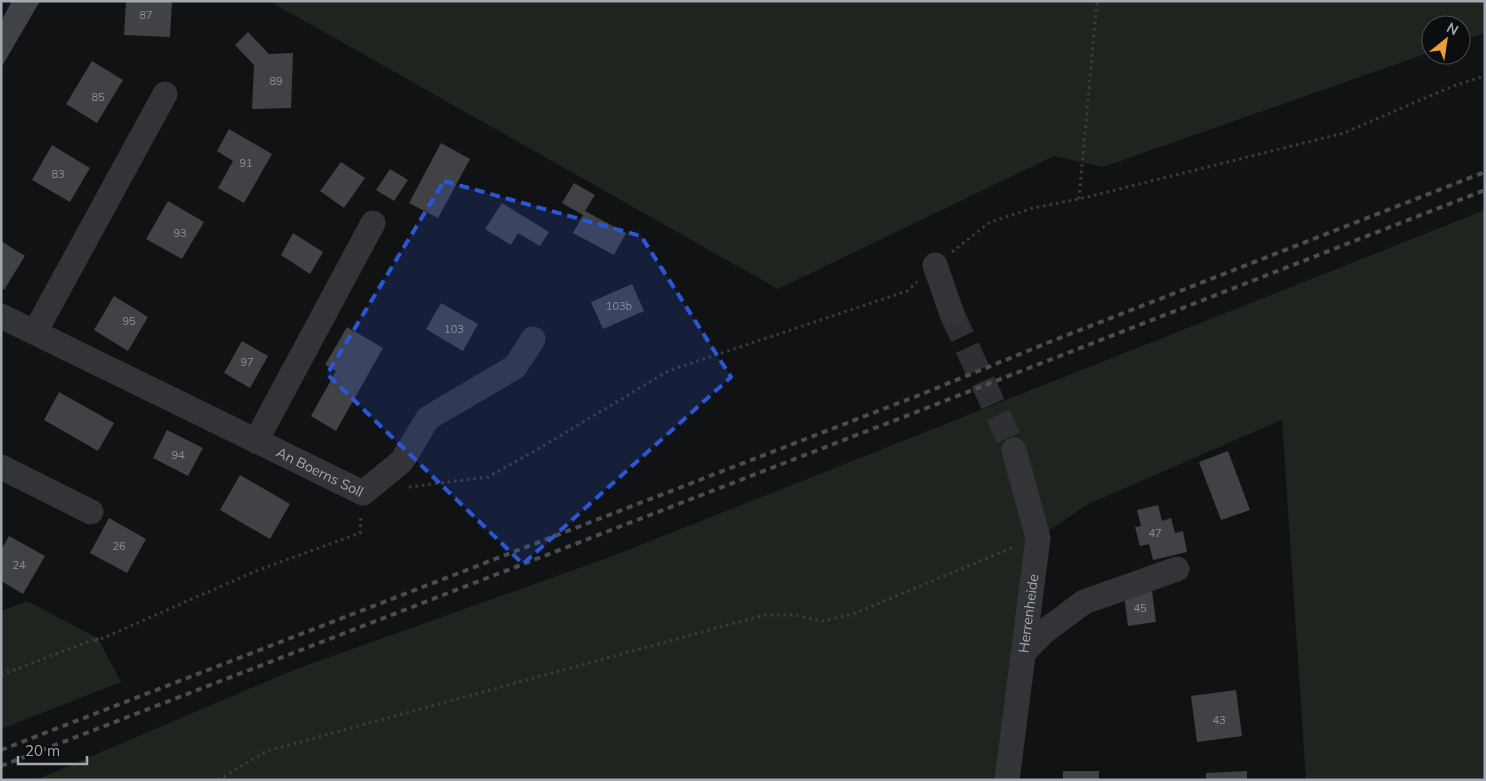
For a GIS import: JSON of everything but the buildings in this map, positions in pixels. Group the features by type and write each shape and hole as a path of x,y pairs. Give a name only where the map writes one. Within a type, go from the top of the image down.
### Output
{"street":[{"path":"35,332 165,94"},
{"path":"256,440 373,223"},
{"path":"935,265 952,314"},
{"name":"An Boerns Soll","path":"1,316 363,493 402,461 428,418 515,367 533,339"},
{"name":"Herrenheide","path":"1007,780 1038,538 1014,450"},
{"path":"1,467 91,512"},
{"path":"1023,653 1045,631 1084,602 1178,570"}],"path":[{"path":"1079,199 1097,1"},
{"path":"402,488 488,477 534,452 668,371 907,290 935,265 990,222 1033,208 1079,199 1344,133 1453,86 1485,76"},
{"path":"1,675 98,638 94,642 256,571 360,532 363,493"},
{"path":"218,780 267,751 764,615 793,615 823,621 853,614 1038,538"}],"highlighted area":[{"path":"444,181 641,236 731,377 523,564 327,374"}],"shaded area":[{"path":"269,1 1485,1 1485,33 1471,38 1471,15 1421,15 1421,56 1103,167 1054,156 778,289"},
{"path":"1485,210 1485,780 1306,780 1282,420 1088,504 1038,538 1007,780 36,780 296,669 610,557"},
{"path":"27,601 98,638 121,682 1,729 1,611"}],"tunnel":[{"path":"952,314 1014,450"}],"railway":[{"path":"1,750 922,394 1052,341 1485,172"},
{"path":"1,766 1485,190"}]}
